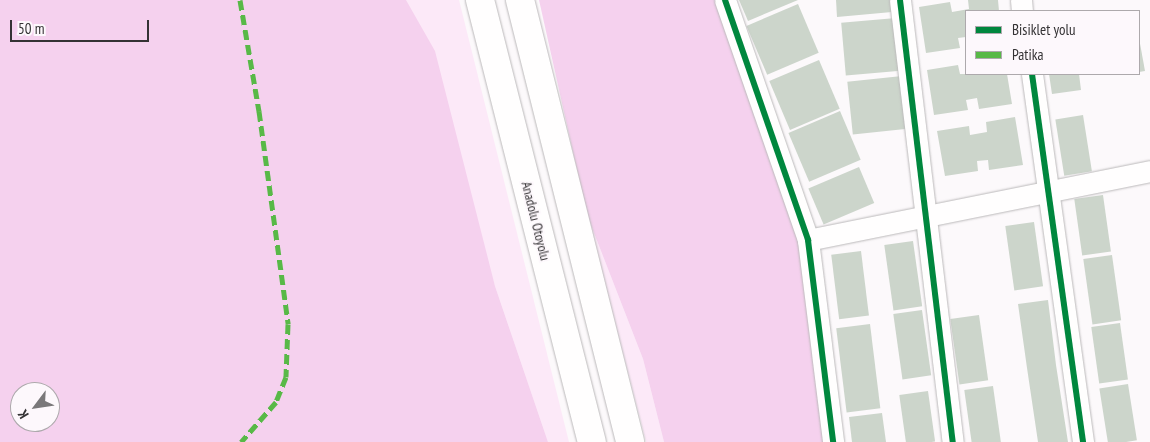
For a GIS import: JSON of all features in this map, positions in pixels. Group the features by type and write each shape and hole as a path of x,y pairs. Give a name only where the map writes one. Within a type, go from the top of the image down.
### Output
{"highway":[{"name":"Anadolu Otoyolu","path":"480,0 592,442"},
{"path":"520,0 630,442"}],"street":[{"path":"725,0 808,240 833,442"},
{"path":"900,0 953,442"},
{"path":"1032,75 1083,442"},
{"path":"808,240 1150,171"}],"shaded area":[{"path":"0,0 406,0 435,51 495,286 548,442 0,442"},
{"path":"406,0 459,0 569,442 548,442 495,286"},
{"path":"539,0 725,0 808,240 833,442 664,442 643,359 587,215"},
{"path":"587,215 643,359 664,442 646,442"}],"building":[{"path":"739,0 798,0 748,21"},
{"path":"836,0 891,0 892,12 837,17"},
{"path":"968,0 998,0 999,10 965,10 965,37 958,38 960,48 926,53 919,7 950,2 952,12 969,9"},
{"path":"798,4 819,53 767,75 746,26"},
{"path":"896,18 901,71 846,76 841,23"},
{"path":"1140,44 1145,71 1140,72"},
{"path":"819,60 840,109 790,130 769,81"},
{"path":"958,65 960,74 1007,75 1012,104 979,109 977,98 966,100 968,110 934,115 927,70"},
{"path":"1049,75 1079,75 1081,90 1052,94"},
{"path":"902,76 908,129 853,134 847,82"},
{"path":"840,111 861,160 809,182 788,133"},
{"path":"1083,115 1092,171 1064,176 1055,119"},
{"path":"1015,117 1023,165 989,170 988,160 977,161 978,171 945,176 937,131 969,126 970,135 987,132 986,122"},
{"path":"859,167 874,203 824,224 808,188"},
{"path":"1103,195 1111,251 1082,255 1074,199"},
{"path":"1034,222 1043,286 1014,290 1005,226"},
{"path":"913,241 922,306 893,310 884,245"},
{"path":"861,251 869,316 839,319 831,255"},
{"path":"1112,255 1121,320 1092,324 1083,259"},
{"path":"1048,300 1068,442 1038,442 1027,368 1018,304"},
{"path":"922,310 931,375 902,379 893,314"},
{"path":"979,315 988,380 959,384 950,319"},
{"path":"1120,323 1128,379 1099,383 1091,327"},
{"path":"870,324 880,408 847,413 836,328"},
{"path":"1128,384 1137,440 1108,442 1099,389"},
{"path":"993,386 1001,442 972,442 964,390"},
{"path":"928,391 935,442 906,442 899,395"},
{"path":"882,413 886,442 852,442 849,417"}],"marked path":[{"path":"240,0 259,111 288,324 286,377 276,402 241,442"}],"cycle path":[{"path":"725,0 808,240 833,442"},
{"path":"900,0 953,442"},
{"path":"1032,75 1083,442"}]}
